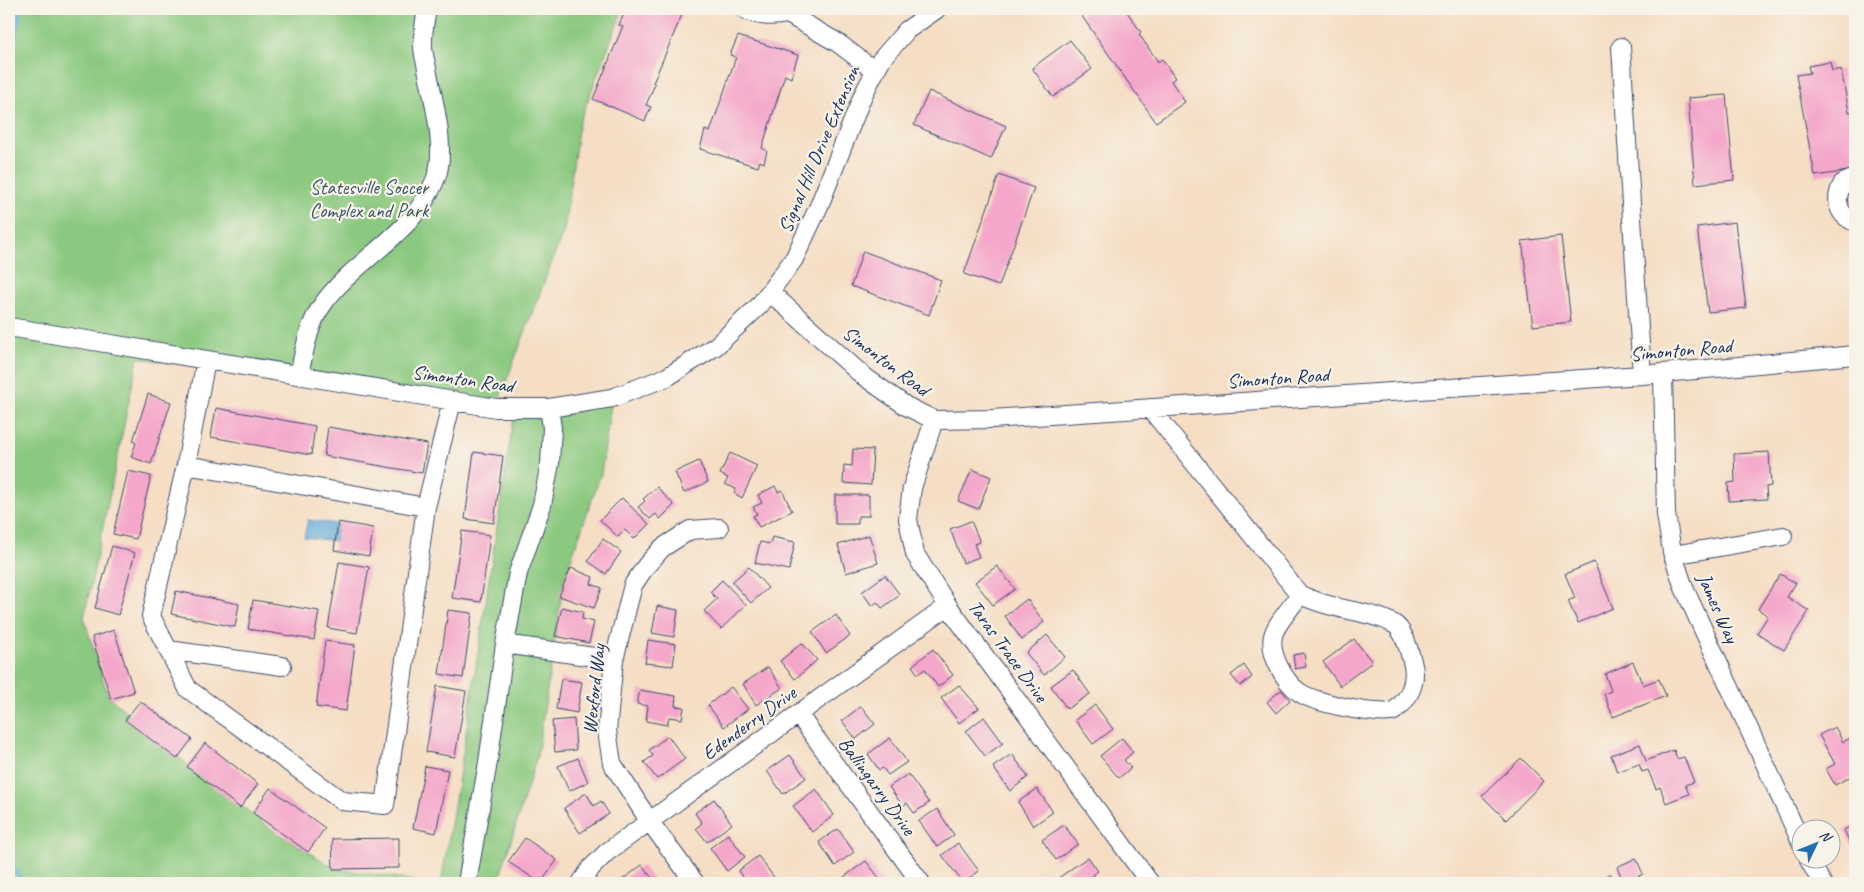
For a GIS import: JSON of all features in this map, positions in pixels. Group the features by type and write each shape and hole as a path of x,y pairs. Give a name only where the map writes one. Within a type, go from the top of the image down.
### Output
{"street":[{"path":"299,375 309,332 320,308 336,288 392,239 414,215 428,196 437,175 440,151 423,47 427,9"},
{"path":"744,9 769,17 787,11 838,43 875,71"},
{"name":"Signal Hill Drive Extension","path":"771,292 794,259 819,206 863,95 881,60 907,30 937,9"},
{"path":"1621,47 1642,375"},
{"path":"1855,178 1843,183 1838,193 1841,212 1848,219 1855,222"},
{"name":"Simonton Road","path":"10,327 496,408 549,408 612,398 667,377 716,346 760,306 771,292 862,375 906,406 934,420 992,419 1642,375 1855,355"},
{"path":"206,360 186,465 152,616 188,690 342,801 386,805 426,507 452,400"},
{"name":"James Way","path":"1663,373 1666,514 1673,555 1684,588 1792,822"},
{"path":"467,883 518,573 542,505 550,464 552,428 549,408"},
{"path":"1150,408 1300,595 1396,625 1407,643 1414,668 1413,686 1406,699 1395,711 1376,713 1329,703 1300,693 1286,680 1274,658 1273,636 1284,616 1300,595"},
{"name":"Taras Trace Drive","path":"934,420 912,488 908,519 915,554 948,606 1150,883"},
{"path":"186,465 426,507"},
{"name":"Wexford Way","path":"695,883 650,822 612,762 607,731 614,660 633,585 662,548 690,530 719,528"},
{"path":"1673,555 1783,536"},
{"name":"Edenderry Drive","path":"581,883 591,868 607,852 948,606"},
{"path":"505,644 614,660"},
{"path":"168,650 282,666"},
{"name":"Ballingarry Drive","path":"798,714 921,883"},
{"path":"1815,870 1822,883"}],"green space":[{"name":"Statesville Soccer Complex and Park","path":"9,9 623,9 579,123 564,230 496,408 138,358 84,618 108,696 173,753 271,829 336,869 401,878 422,883 15,883 9,875"},
{"path":"612,398 601,474 564,579 537,756 498,883 441,883 462,759 515,408"}],"water":[{"path":"308,520 337,524 335,541 304,537"}],"building":[{"path":"626,9 684,10 653,83 655,84 646,105 651,107 645,121 593,99 623,26 619,25"},
{"path":"1089,9 1125,9 1158,62 1162,59 1175,78 1171,81 1185,102 1156,122 1081,15"},
{"path":"738,36 798,55 791,78 785,75 762,148 767,151 764,163 760,161 758,167 700,149 705,130 710,132 736,57 730,55"},
{"path":"1070,40 1092,69 1053,97 1032,68"},
{"path":"1830,62 1832,71 1841,69 1849,112 1855,111 1855,156 1852,157 1855,170 1815,176 1796,75 1810,73 1808,66"},
{"path":"929,91 1006,126 991,159 914,125"},
{"path":"1726,95 1734,180 1695,184 1688,98"},
{"path":"999,175 1034,188 999,286 964,274"},
{"path":"1735,222 1746,308 1708,312 1697,227"},
{"path":"1561,236 1571,322 1533,326 1522,241"},
{"path":"863,251 941,280 929,315 851,286"},
{"path":"148,394 171,402 151,464 131,457 136,443 133,441"},
{"path":"216,408 315,426 311,455 211,437"},
{"path":"328,427 427,444 422,473 324,456"},
{"path":"853,449 873,450 871,485 843,483 844,465 852,466"},
{"path":"474,452 503,456 494,523 465,519"},
{"path":"1769,452 1771,486 1766,487 1767,499 1729,501 1728,483 1735,482 1734,454"},
{"path":"730,453 757,466 742,498 734,493 736,489 725,484 728,478 720,474"},
{"path":"699,461 708,482 684,493 675,472"},
{"path":"972,469 991,477 978,509 958,501"},
{"path":"128,471 151,476 136,539 113,534"},
{"path":"775,486 778,492 782,490 792,511 759,527 753,516 757,514 753,507 762,503 758,495"},
{"path":"657,487 674,505 660,519 656,514 650,519 638,507 645,501 643,499"},
{"path":"835,495 869,495 869,516 858,516 858,524 835,524"},
{"path":"622,498 649,524 634,539 625,530 618,537 600,520"},
{"path":"971,521 980,542 974,544 979,557 963,563 950,529"},
{"path":"338,522 373,528 369,556 334,550"},
{"path":"462,531 490,535 481,602 452,598"},
{"path":"869,535 878,563 846,573 838,545"},
{"path":"772,537 795,542 789,570 755,563 760,542 770,544"},
{"path":"603,539 621,552 606,574 588,561"},
{"path":"112,546 135,553 118,615 95,608"},
{"path":"339,562 369,567 357,633 328,628"},
{"path":"1594,562 1613,608 1578,623 1568,601 1575,598 1565,574"},
{"path":"997,566 1015,589 993,605 975,582"},
{"path":"749,567 768,588 751,603 732,582"},
{"path":"571,568 593,577 591,584 602,588 594,608 559,596"},
{"path":"1780,574 1796,583 1787,597 1809,611 1784,650 1757,633 1768,616 1758,609"},
{"path":"885,575 900,595 882,608 877,602 872,606 862,592"},
{"path":"722,580 746,605 721,629 704,611 717,599 710,592"},
{"path":"176,591 239,604 235,627 171,614"},
{"path":"1027,599 1044,622 1022,640 1005,616"},
{"path":"253,600 319,611 314,640 248,629"},
{"path":"657,606 678,610 674,637 652,633"},
{"path":"562,607 583,612 582,619 594,622 589,643 555,636"},
{"path":"448,610 472,613 463,678 439,674"},
{"path":"836,615 850,636 826,653 812,632"},
{"path":"114,630 134,692 111,699 92,637"},
{"path":"1047,635 1065,657 1044,675 1026,653"},
{"path":"1354,639 1372,662 1340,686 1323,662"},
{"path":"648,640 676,644 673,666 645,663"},
{"path":"325,641 355,645 346,711 316,707"},
{"path":"802,643 817,660 795,679 780,661"},
{"path":"933,649 953,675 938,687 925,669 918,674 912,666"},
{"path":"1304,653 1306,667 1295,669 1293,655"},
{"path":"1633,662 1643,685 1659,679 1666,696 1613,717 1604,694 1611,691 1605,674"},
{"path":"1244,665 1252,677 1240,686 1231,675"},
{"path":"768,667 782,688 756,705 743,684"},
{"path":"1073,670 1090,694 1067,709 1051,686"},
{"path":"561,679 582,682 577,713 556,709"},
{"path":"959,685 979,708 959,723 941,698"},
{"path":"437,686 466,691 455,757 426,752"},
{"path":"731,687 748,709 724,727 708,705"},
{"path":"640,690 676,696 675,706 684,707 682,719 669,717 667,725 646,721 648,706 637,704"},
{"path":"1281,690 1290,700 1276,713 1267,702"},
{"path":"140,701 192,739 177,759 125,720"},
{"path":"1095,705 1113,729 1093,744 1075,720"},
{"path":"861,706 875,724 856,739 842,721"},
{"path":"984,717 1003,743 985,756 966,731"},
{"path":"574,719 576,750 555,752 552,721"},
{"path":"1835,727 1843,742 1853,737 1855,741 1855,774 1835,785 1826,769 1835,764 1819,735"},
{"path":"668,736 685,759 657,779 644,762 653,756 649,750"},
{"path":"890,738 907,762 888,775 883,768 879,770 868,754"},
{"path":"1122,738 1133,752 1124,760 1131,768 1119,778 1100,756"},
{"path":"205,743 258,784 240,808 187,767"},
{"path":"1640,744 1646,761 1674,750 1677,759 1684,757 1694,782 1685,785 1689,794 1666,803 1660,787 1656,789 1648,770 1642,772 1639,764 1617,772 1611,755"},
{"path":"1012,754 1028,777 1010,791 993,767"},
{"path":"790,755 806,778 783,794 767,771"},
{"path":"578,758 588,782 569,791 558,766"},
{"path":"1521,758 1544,781 1506,820 1482,796"},
{"path":"425,766 448,770 436,833 413,828"},
{"path":"908,774 929,803 914,813 907,803 903,806 889,787"},
{"path":"270,788 325,828 308,852 253,813"},
{"path":"816,789 834,815 812,832 793,806"},
{"path":"1037,789 1053,812 1033,826 1018,802"},
{"path":"586,793 594,806 601,801 609,814 580,833 564,808"},
{"path":"714,799 732,824 707,842 696,828 702,823 695,813"},
{"path":"937,809 954,835 937,847 919,821"},
{"path":"1855,824 1855,842 1851,845 1844,830"},
{"path":"1064,825 1078,844 1056,860 1042,840"},
{"path":"838,829 854,852 835,866 819,842"},
{"path":"728,834 745,857 727,871 710,848"},
{"path":"399,838 399,868 333,869 332,839"},
{"path":"525,838 557,860 541,883 508,862"},
{"path":"958,843 979,871 963,883 942,855"},
{"path":"758,856 776,880 772,883 747,883 738,871"},
{"path":"1088,857 1098,871 1093,875 1098,883 1061,883 1057,879"},
{"path":"1636,858 1643,874 1624,883 1617,867"},
{"path":"866,861 883,883 848,883 844,877"},
{"path":"642,865 656,883 618,883"},
{"path":"1610,873 1617,883 1600,883 1598,881"}],"waterway":[{"path":"9,60 21,9"},
{"path":"9,861 24,883"}]}
